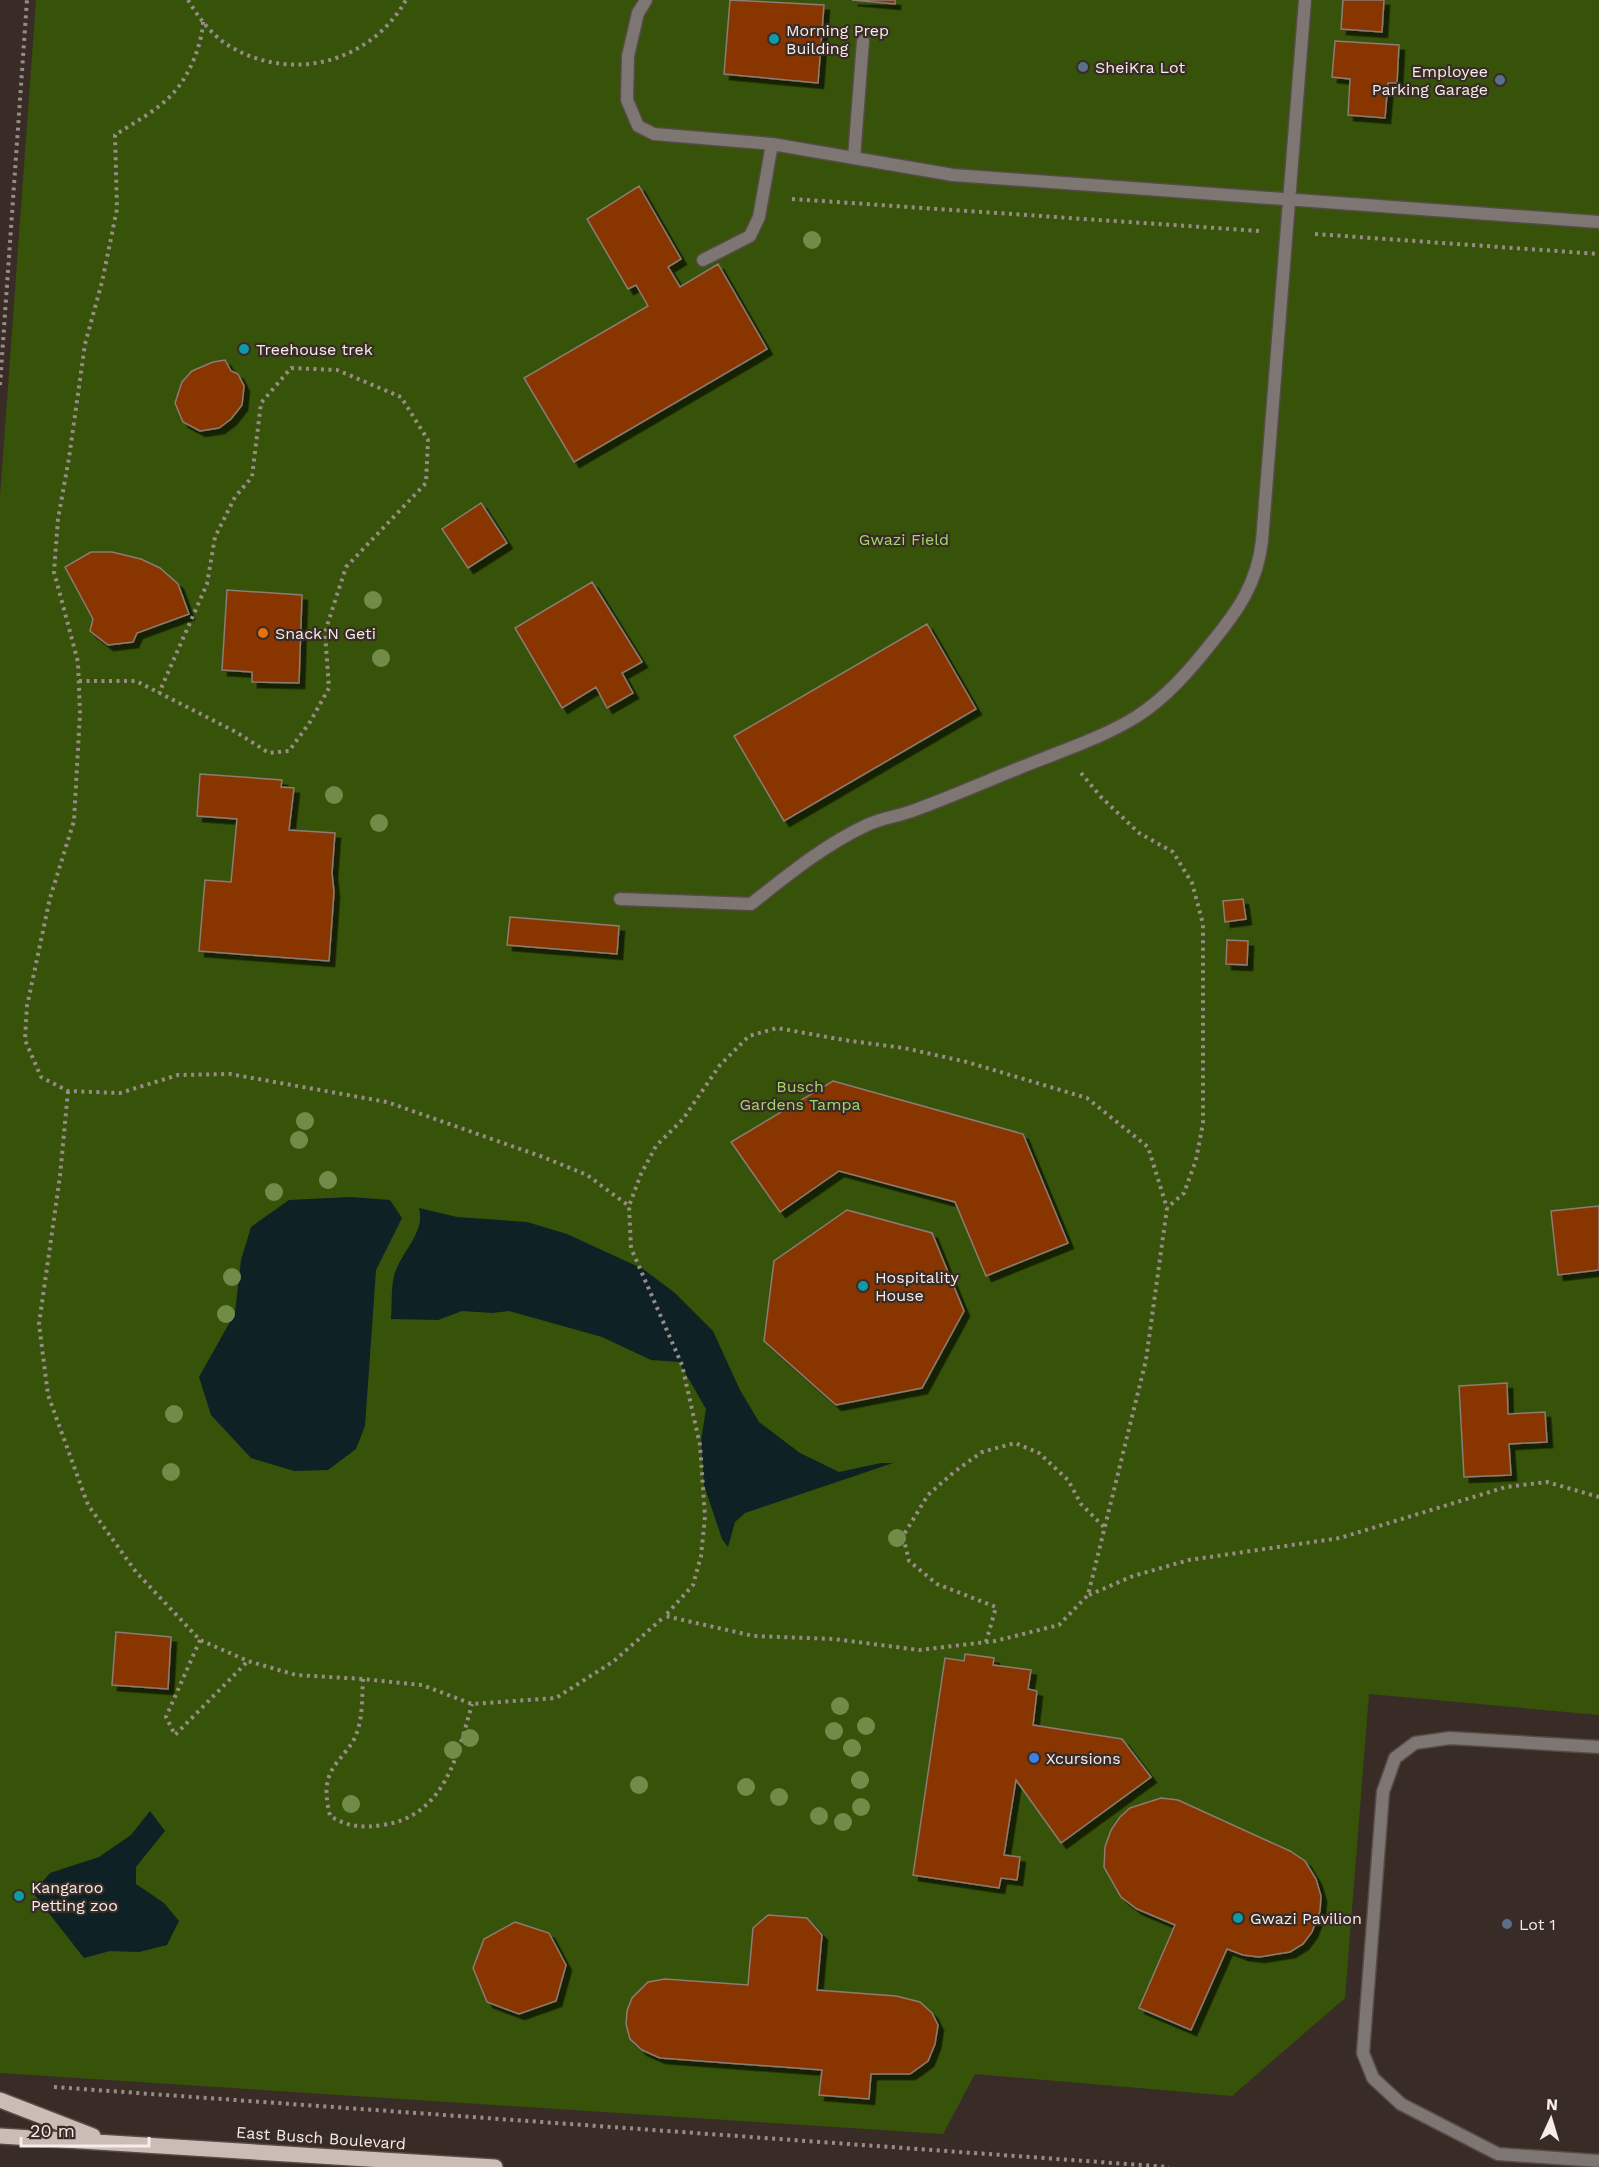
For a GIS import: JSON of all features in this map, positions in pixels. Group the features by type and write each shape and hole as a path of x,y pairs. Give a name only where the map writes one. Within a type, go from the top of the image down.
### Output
{"main road":[{"path":"0,2100 107,2142"},
{"name":"East Busch Boulevard","path":"0,2136 495,2167"}],"lane":[{"path":"646,0 638,13 628,56 627,100 638,126 654,134 772,144 953,175 1599,222"},
{"path":"620,899 752,904 805,861 869,824 913,810 1103,735 1128,721 1164,696 1197,662 1223,629 1251,588 1259,563 1262,541 1305,0"},
{"path":"855,158 863,41"},
{"path":"702,260 750,236 759,217 772,144"},
{"path":"1599,1747 1450,1738 1415,1743 1395,1758 1383,1792 1363,2053 1374,2078 1401,2104 1498,2154 1599,2161"}],"path":[{"path":"0,385 27,0"},
{"path":"188,0 202,22 230,46 264,61 300,65 336,59 369,43 395,18 406,0"},
{"path":"202,22 202,39 176,91 115,135 117,209 86,344 58,519 54,572 78,662 80,713 74,821 50,898 27,1006 25,1040 41,1077 68,1091 120,1094 178,1075 230,1074 387,1102 543,1157 586,1175 629,1206"},
{"path":"763,197 1599,254"},
{"path":"79,681 136,681 159,693 236,732 269,753 289,751 310,722 329,688 325,632 346,567 426,483 428,440 401,398 338,370 291,368 261,403 252,477 235,497 215,537 207,584 159,693"},
{"path":"1066,749 1078,770 1101,797 1139,833 1173,852 1192,883 1203,924 1203,1123 1196,1160 1184,1193 1167,1208"},
{"path":"68,1091 60,1176 39,1324 48,1395 88,1504 136,1572 200,1640 248,1661 296,1675 363,1678 422,1685 472,1704 556,1698 614,1661 665,1616 693,1585 701,1556 705,1517 700,1445 682,1365 631,1248 629,1206 641,1174 656,1146 682,1119 720,1065 749,1036 777,1028 904,1048 967,1062 1087,1098 1148,1147 1167,1208 1146,1359 1088,1595"},
{"path":"986,1642 996,1607 937,1584 909,1561 903,1536 928,1496 982,1452 1015,1443 1039,1453 1068,1480 1081,1504 1105,1528"},
{"path":"665,1616 754,1636 834,1639 919,1650 986,1642 1059,1625 1088,1595 1133,1576 1189,1560 1340,1538 1506,1487 1547,1482 1599,1497"},
{"path":"200,1640 166,1717 175,1735 248,1661"},
{"path":"363,1678 360,1721 356,1735 330,1774 326,1799 330,1816 343,1824 362,1828 394,1823 424,1807 441,1789 457,1759 472,1704"},
{"path":"46,2086 1169,2167"}],"green space":[{"name":"Busch Gardens Tampa","path":"36,0 1599,0 1599,1715 1369,1694 1345,1998 1232,2096 975,2074 943,2134 0,2073 0,497"}],"water":[{"path":"350,1197 390,1200 402,1218 376,1270 365,1426 356,1449 328,1470 294,1471 251,1458 211,1415 199,1377 235,1313 241,1260 251,1227 289,1200"},
{"path":"419,1208 457,1217 527,1222 567,1234 643,1269 675,1293 713,1331 740,1390 759,1422 800,1453 839,1472 881,1463 893,1463 745,1513 735,1522 728,1547 722,1539 704,1485 701,1441 706,1409 679,1362 651,1360 602,1337 509,1311 492,1313 462,1311 438,1320 391,1319 394,1276 419,1226"},
{"path":"150,1811 165,1831 136,1867 136,1884 164,1903 179,1921 167,1945 139,1952 110,1951 84,1958 33,1893 50,1873 99,1857 131,1835"}],"building":[{"name":"Morning Prep Building","path":"730,0 824,5 818,83 724,74"},
{"path":"852,0 895,0 895,4"},
{"path":"1343,0 1384,0 1382,32 1341,29"},
{"path":"1335,41 1399,45 1397,83 1388,83 1385,118 1348,115 1350,79 1332,77"},
{"path":"639,186 681,259 668,267 680,287 718,264 767,349 574,462 524,378 648,306 636,285 628,289 587,219"},
{"path":"225,360 231,371 238,374 244,386 242,405 231,419 219,428 200,431 183,422 175,403 182,382 192,371 213,362"},
{"path":"481,503 507,543 468,568 442,529"},
{"path":"91,552 112,552 141,559 160,568 178,584 189,614 137,633 133,642 108,645 90,631 93,619 65,567"},
{"path":"592,582 642,662 622,673 633,693 607,708 596,687 562,708 515,628"},
{"name":"Snack N Geti","path":"227,590 302,595 299,683 252,682 252,672 222,670"},
{"path":"927,624 976,709 784,821 734,736"},
{"path":"200,774 282,780 281,787 294,788 289,830 335,833 329,961 199,951 205,880 231,882 237,819 197,816"},
{"path":"1243,899 1246,919 1225,922 1223,901"},
{"path":"510,917 619,926 617,954 507,945"},
{"path":"1227,940 1248,941 1247,965 1226,964"},
{"path":"833,1081 1023,1134 1068,1243 986,1276 955,1202 839,1171 780,1212 731,1142"},
{"path":"1599,1206 1599,1270 1558,1275 1551,1211"},
{"name":"Hospitality House","path":"847,1210 932,1233 964,1311 922,1388 836,1405 764,1341 774,1261"},
{"path":"1507,1383 1508,1414 1545,1412 1547,1442 1509,1444 1511,1475 1464,1477 1459,1386"},
{"path":"116,1632 171,1637 168,1689 112,1685"},
{"name":"Xcursions","path":"965,1654 994,1658 993,1665 1031,1670 1028,1689 1037,1691 1033,1725 1122,1739 1151,1777 1061,1843 1016,1780 1004,1855 1020,1857 1017,1880 1001,1878 999,1888 913,1875 945,1658 964,1661"},
{"name":"Gwazi Pavilion","path":"1161,1798 1178,1800 1290,1851 1305,1861 1316,1879 1321,1896 1320,1911 1312,1932 1303,1944 1290,1952 1259,1957 1243,1955 1227,1949 1191,2030 1139,2008 1175,1925 1137,1909 1121,1897 1104,1867 1105,1847 1111,1830 1120,1817 1130,1808"},
{"path":"768,1915 807,1918 822,1935 817,1990 896,1996 920,2002 932,2013 938,2025 935,2044 928,2061 910,2074 871,2074 869,2099 819,2095 822,2070 660,2058 642,2050 630,2039 626,2024 627,2011 632,1998 648,1982 665,1979 748,1985 753,1928"},
{"path":"515,1922 549,1933 566,1965 556,2001 519,2014 487,2002 473,1968 484,1939"}],"place":[{"name":"Morning Prep Building","path":"774,39"},
{"name":"SheiKra Lot","path":"1083,67"},
{"name":"Employee Parking Garage","path":"1500,80"},
{"name":"Treehouse trek","path":"244,349"},
{"name":"Snack N Geti","path":"263,633"},
{"name":"Hospitality House","path":"863,1286"},
{"name":"Xcursions","path":"1034,1758"},
{"name":"Kangaroo Petting zoo","path":"19,1896"},
{"name":"Gwazi Pavilion","path":"1238,1918"},
{"name":"Lot 1","path":"1507,1924"}],"park label":[{"name":"Gwazi Field","path":"904,539"}]}
